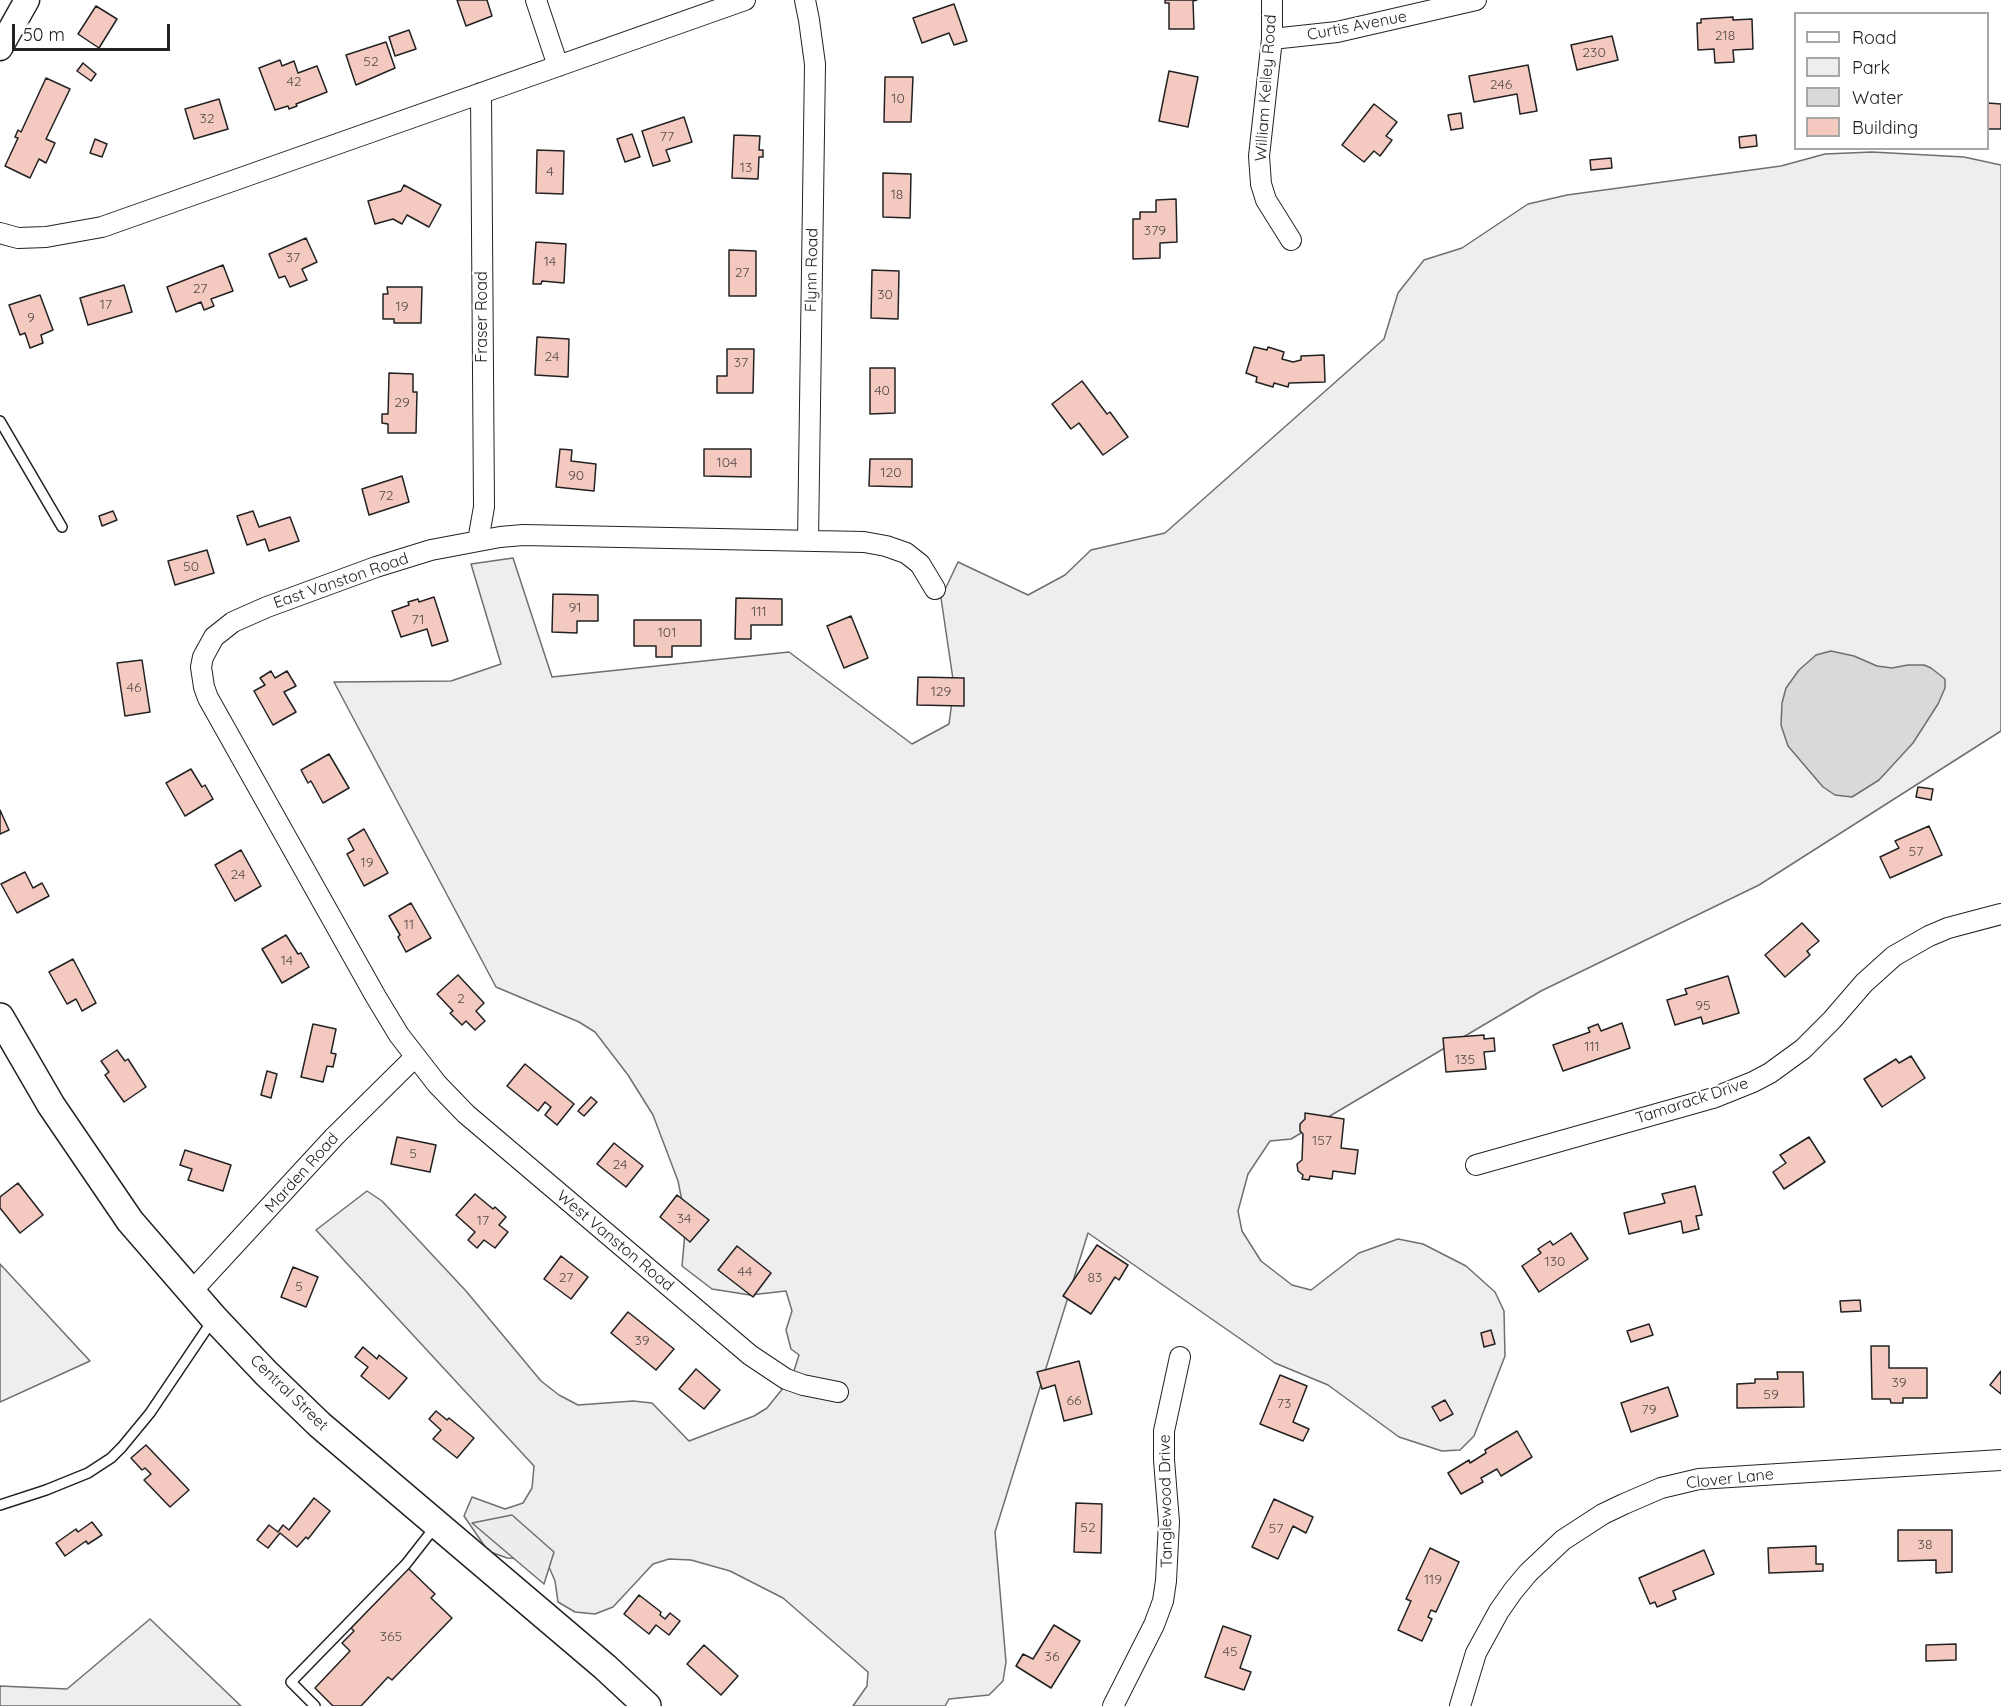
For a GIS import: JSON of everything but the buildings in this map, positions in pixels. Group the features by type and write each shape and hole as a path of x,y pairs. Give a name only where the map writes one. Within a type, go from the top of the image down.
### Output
{"main road":[{"name":"Central Street","path":"0,1017 51,1105 130,1221 214,1318 320,1425 647,1706"}],"street":[{"path":"0,48 27,0"},
{"path":"536,0 558,66"},
{"path":"0,233 18,238 46,237 102,227 745,0"},
{"name":"Flynn Road","path":"805,0 815,64 808,541"},
{"name":"William Kelley Road","path":"1272,0 1272,39 1259,156 1261,184 1266,200 1291,240"},
{"name":"Curtis Avenue","path":"1272,39 1337,32 1476,0"},
{"name":"Fraser Road","path":"478,541 484,507 481,93"},
{"name":"East Vanston Road","path":"415,1057 387,1017 208,698 201,667 203,657 214,637 223,629 242,619 376,567 431,550 523,535 864,542 906,553 920,564 935,589"},
{"name":"Tamarack Drive","path":"1476,1165 1713,1098 1753,1082 1779,1067 1803,1049 1864,983 1894,956 1948,928 1967,921 2001,915"},
{"name":"Marden Road","path":"191,1292 334,1137 415,1057"},
{"name":"West Vanston Road","path":"415,1057 465,1114 750,1355 786,1379 837,1392"},
{"name":"Tanglewood Drive","path":"1113,1706 1154,1625 1166,1581 1168,1522 1164,1431 1180,1357"},
{"name":"Clover Lane","path":"1460,1706 1476,1653 1513,1591 1528,1573 1563,1540 1593,1520 1624,1504 1661,1488 1698,1479 2001,1460"}],"lane":[{"path":"0,421 62,527"},
{"path":"0,1505 78,1477 111,1458 150,1413 214,1318"},
{"path":"315,1706 291,1682 406,1564 437,1524"}],"green space":[{"path":"1872,152 1964,157 2001,165 2001,731 1759,885 1541,991 1291,1139 1270,1141 1248,1174 1238,1211 1242,1231 1261,1261 1292,1285 1311,1290 1359,1253 1398,1239 1423,1244 1466,1266 1495,1292 1504,1311 1505,1356 1474,1436 1460,1450 1442,1451 1399,1437 1328,1385 1275,1363 1088,1233 995,1532 1006,1662 1003,1681 989,1695 949,1699 945,1706 853,1706 867,1686 868,1672 783,1598 730,1571 691,1560 669,1559 653,1564 613,1607 595,1614 575,1612 558,1602 555,1581 546,1560 507,1558 488,1551 464,1516 472,1497 505,1509 523,1503 532,1488 534,1466 316,1230 367,1191 382,1201 466,1291 541,1381 559,1395 578,1405 633,1401 652,1403 689,1441 754,1416 767,1408 792,1377 799,1355 791,1349 786,1330 792,1311 786,1291 750,1295 712,1289 682,1266 686,1221 678,1181 653,1115 628,1075 595,1032 579,1022 496,987 334,682 451,681 501,664 471,564 513,558 552,677 789,652 912,744 949,724 954,686 941,598 958,562 1028,595 1065,575 1091,550 1165,533 1384,339 1398,293 1424,260 1462,248 1528,204 1567,195 1781,166 1825,154"},
{"path":"0,1264 90,1361 0,1402"},
{"path":"150,1619 241,1706 0,1706 0,1686 67,1689"}],"shaded area":[{"path":"512,1515 554,1552 544,1584 472,1523"}],"water":[{"path":"1831,651 1854,656 1877,666 1892,668 1924,665 1945,679 1945,688 1938,704 1913,743 1879,780 1852,797 1835,795 1823,787 1788,746 1781,725 1782,703 1786,688 1799,670 1816,655"}]}
